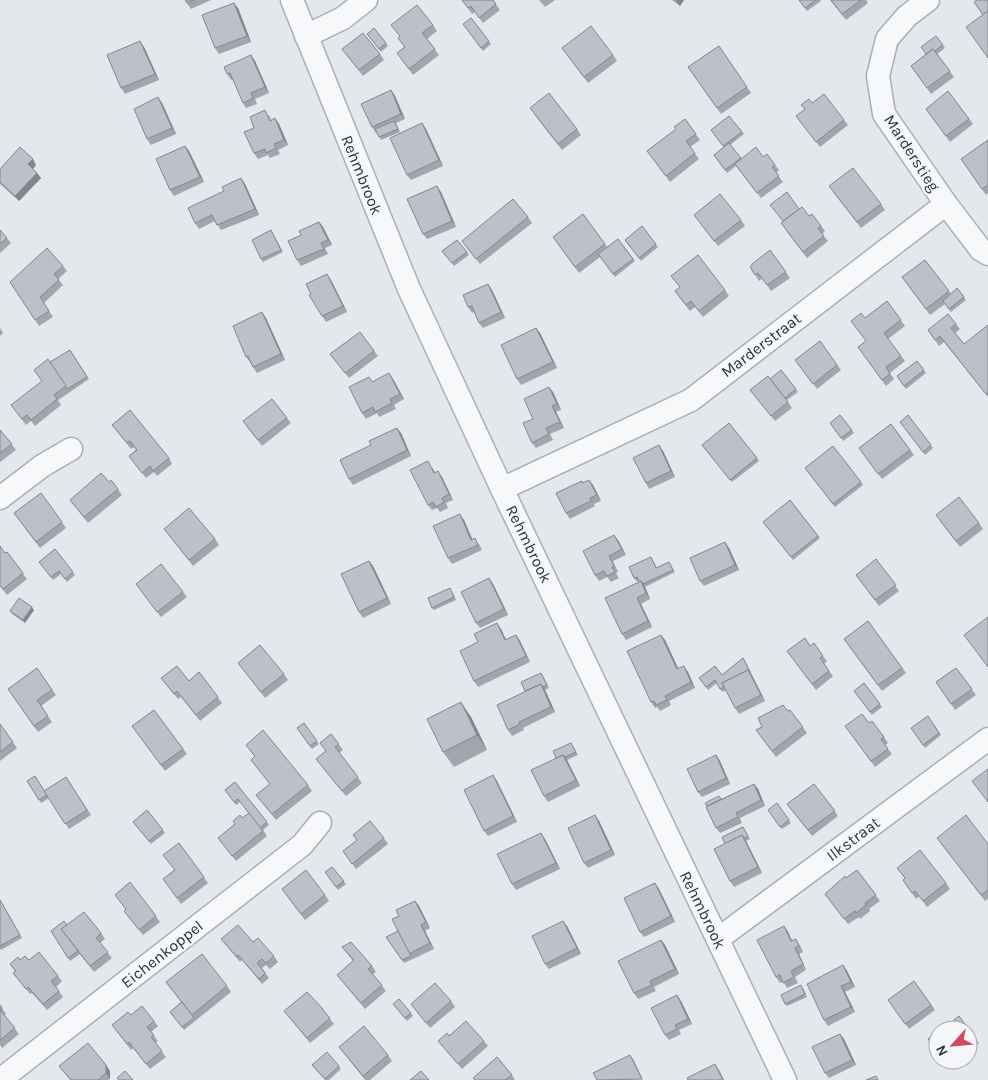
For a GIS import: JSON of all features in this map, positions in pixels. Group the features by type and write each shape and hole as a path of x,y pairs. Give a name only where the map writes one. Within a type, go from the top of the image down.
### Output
{"street":[{"name":"Rehmbrook","path":"292,0 409,289 502,489 785,1080"},
{"path":"306,36 343,18 366,0"},
{"name":"Marderstieg","path":"928,0 907,16 887,39 878,76 884,114 946,204"},
{"path":"946,204 982,250 988,254"},
{"name":"Marderstraat","path":"502,489 691,400 946,204"},
{"path":"0,498 42,466 72,449"},
{"name":"Ilkstraat","path":"718,939 988,739"},
{"name":"Eichenkoppel","path":"0,1080 302,845 320,823"}],"building":[{"path":"462,0 493,0 496,4 479,18 471,6 468,8"},
{"path":"799,0 816,0 805,8"},
{"path":"831,0 861,0 842,14"},
{"path":"977,0 988,0 988,11 983,15 974,2"},
{"path":"234,3 247,36 215,48 202,15"},
{"path":"417,5 433,25 422,33 435,49 409,69 397,53 405,47 398,38 400,36 391,25"},
{"path":"988,11 988,58 966,27"},
{"path":"471,18 489,41 481,48 463,24"},
{"path":"591,26 613,55 584,77 562,48"},
{"path":"374,28 386,43 379,49 367,34"},
{"path":"363,33 380,54 359,70 342,49"},
{"path":"936,36 943,45 935,51 933,49 926,54 921,47"},
{"path":"140,41 155,74 121,88 107,55"},
{"path":"719,46 747,87 717,108 688,67"},
{"path":"933,49 950,71 927,88 911,66"},
{"path":"251,55 265,87 251,93 253,98 243,103 230,73 227,74 224,67"},
{"path":"391,90 401,114 372,127 361,104"},
{"path":"948,91 969,119 946,136 926,109"},
{"path":"549,93 577,129 558,144 530,108"},
{"path":"824,94 844,120 816,142 796,116 805,109 801,105 809,99 812,103"},
{"path":"158,97 172,128 147,139 134,109"},
{"path":"265,110 270,121 275,118 284,140 274,144 276,148 266,153 265,149 254,153 244,132 254,128 250,117"},
{"path":"729,116 742,132 723,146 711,130"},
{"path":"685,119 696,134 686,141 695,153 666,176 647,151 676,129 674,127"},
{"path":"394,121 398,129 379,137 375,129"},
{"path":"422,123 439,160 407,175 390,138"},
{"path":"988,140 988,185 982,189 961,159"},
{"path":"729,143 741,158 725,170 714,155"},
{"path":"185,146 200,177 170,190 156,159"},
{"path":"20,147 33,159 28,164 37,173 15,196 0,182 0,169"},
{"path":"756,147 763,157 767,154 775,165 772,167 779,176 757,193 735,164"},
{"path":"853,168 881,204 857,222 829,186"},
{"path":"241,178 255,209 217,225 212,215 195,223 188,208 224,191 222,187"},
{"path":"437,186 452,221 423,234 407,199"},
{"path":"787,192 799,209 783,221 770,205"},
{"path":"720,194 741,220 714,241 694,215"},
{"path":"513,199 528,217 476,259 462,241"},
{"path":"802,207 809,216 812,214 821,226 818,228 824,236 803,252 781,223"},
{"path":"583,214 605,244 575,267 553,237"},
{"path":"319,222 328,240 321,243 324,249 297,260 288,241 301,235 299,231"},
{"path":"642,226 656,244 639,258 625,240"},
{"path":"0,230 7,238 0,244"},
{"path":"271,230 281,250 261,259 252,240"},
{"path":"618,239 633,259 613,274 598,254"},
{"path":"457,240 467,252 452,263 442,251"},
{"path":"47,248 63,266 54,274 59,280 40,297 49,311 35,320 10,282"},
{"path":"770,250 786,272 767,285 758,273 755,275 750,267"},
{"path":"698,255 725,290 699,311 691,301 686,305 675,291 680,287 671,276"},
{"path":"925,260 949,291 926,309 902,277"},
{"path":"327,274 343,306 322,316 309,295 311,294 306,284"},
{"path":"488,284 501,312 479,323 472,306 468,307 463,295"},
{"path":"957,288 964,297 949,309 943,301"},
{"path":"887,301 901,320 884,333 901,356 886,367 890,374 882,380 858,347 866,341 851,321 861,313 865,318"},
{"path":"262,312 281,354 253,367 248,356 246,357 233,326"},
{"path":"948,314 956,324 951,328 964,344 988,325 988,392 986,394 940,336 935,340 928,330"},
{"path":"536,328 553,362 517,379 501,345"},
{"path":"360,332 374,351 345,373 330,354"},
{"path":"820,341 837,365 813,384 795,360"},
{"path":"70,350 87,377 67,389 50,362"},
{"path":"48,359 66,386 54,395 57,399 31,420 27,415 22,419 11,405 42,381 34,370"},
{"path":"917,361 924,370 904,386 897,376"},
{"path":"781,370 796,389 785,398 770,379"},
{"path":"389,373 400,394 390,399 392,403 375,412 373,407 362,413 349,387 369,377 372,382"},
{"path":"768,376 788,402 771,416 750,390"},
{"path":"549,387 557,404 552,406 560,422 546,428 549,434 532,443 523,423 533,419 524,399"},
{"path":"272,399 287,418 258,440 243,421"},
{"path":"130,410 169,458 153,471 150,466 142,473 129,456 137,450 130,441 127,443 112,425"},
{"path":"840,415 852,430 841,438 830,423"},
{"path":"908,415 931,445 923,452 900,422"},
{"path":"729,423 757,458 730,480 702,445"},
{"path":"891,424 910,450 878,474 859,448"},
{"path":"397,428 407,450 349,479 340,460 371,445 369,441"},
{"path":"0,430 12,444 0,453"},
{"path":"659,445 671,471 646,483 633,458"},
{"path":"833,446 861,482 833,504 805,468"},
{"path":"428,461 434,473 438,471 449,494 442,498 444,502 436,507 433,502 428,505 410,470"},
{"path":"101,473 109,482 111,480 118,489 84,517 70,500"},
{"path":"589,480 597,495 590,498 591,501 566,513 556,493 582,481 582,483"},
{"path":"41,493 62,522 36,542 14,513"},
{"path":"959,497 979,523 956,541 936,515"},
{"path":"790,500 818,536 791,557 763,522"},
{"path":"189,508 215,539 189,560 164,529"},
{"path":"460,514 471,540 475,538 478,545 448,558 433,526"},
{"path":"614,535 622,549 609,556 615,572 607,576 604,571 595,575 583,551"},
{"path":"725,542 735,565 700,581 690,558"},
{"path":"0,546 23,573 3,589 0,585"},
{"path":"55,549 73,572 65,579 59,571 51,577 39,562"},
{"path":"651,557 656,568 669,562 673,570 643,584 641,581 639,582 637,577 634,578 629,567"},
{"path":"876,559 896,585 875,600 856,575"},
{"path":"369,561 387,598 359,612 341,574"},
{"path":"161,564 183,592 157,612 136,584"},
{"path":"489,578 504,609 476,623 461,592"},
{"path":"641,581 646,593 637,598 648,621 622,634 605,598"},
{"path":"450,588 454,597 432,608 428,598"},
{"path":"19,598 32,607 23,620 10,611"},
{"path":"988,617 988,667 964,635"},
{"path":"868,621 902,668 878,685 844,639"},
{"path":"497,623 505,640 516,635 526,656 474,681 460,651 478,642 474,634"},
{"path":"661,635 677,669 684,666 691,682 665,696 667,700 656,705 654,701 651,702 627,651"},
{"path":"805,638 810,646 814,643 823,656 820,658 829,671 812,684 787,651"},
{"path":"260,645 284,674 261,692 238,663"},
{"path":"743,658 750,672 748,670 722,683 724,687 720,689 715,680 706,687 699,678 715,666 722,675"},
{"path":"177,666 189,681 199,672 218,697 196,715 177,691 174,694 161,678"},
{"path":"37,668 52,690 37,700 48,716 34,726 8,689"},
{"path":"956,668 972,689 951,704 936,682"},
{"path":"748,670 761,695 735,708 722,683"},
{"path":"541,673 547,685 543,687 541,684 525,691 521,682"},
{"path":"864,683 880,704 870,712 854,691"},
{"path":"541,684 551,707 519,722 520,724 508,730 497,705"},
{"path":"461,702 477,735 443,752 427,719"},
{"path":"783,705 788,711 790,710 803,727 772,751 756,730 762,727 758,718"},
{"path":"154,710 183,749 161,765 132,726"},
{"path":"862,714 869,723 872,721 884,737 881,739 888,749 871,761 845,726"},
{"path":"928,716 939,733 923,745 911,728"},
{"path":"304,723 317,741 310,746 297,728"},
{"path":"0,724 13,742 0,752"},
{"path":"263,730 308,785 272,814 256,795 270,784 251,760 255,756 246,745"},
{"path":"331,734 339,744 335,747 358,777 342,791 316,759 326,751 320,743"},
{"path":"571,743 576,752 565,757 563,755 556,758 553,751"},
{"path":"563,755 576,780 544,796 531,770"},
{"path":"716,755 726,778 698,792 687,769"},
{"path":"988,769 988,802 972,781"},
{"path":"493,775 513,816 484,831 464,790"},
{"path":"35,776 47,795 39,800 27,781"},
{"path":"66,777 87,810 65,824 44,791"},
{"path":"235,782 267,822 260,828 238,799 234,802 225,790"},
{"path":"754,784 761,800 736,813 738,817 716,828 706,807"},
{"path":"814,784 835,811 808,830 787,804"},
{"path":"719,796 721,799 707,806 705,803"},
{"path":"777,803 789,820 780,827 768,810"},
{"path":"147,810 163,830 149,841 133,822"},
{"path":"249,813 263,831 232,856 218,838 235,824 233,821 240,815 242,818"},
{"path":"595,815 611,850 584,863 568,828"},
{"path":"966,815 988,844 988,890 981,895 937,838"},
{"path":"370,821 384,838 352,864 343,851 357,840 353,835"},
{"path":"743,827 748,836 744,838 742,835 725,844 722,837"},
{"path":"541,833 556,863 512,884 497,854"},
{"path":"742,835 758,867 730,881 714,849"},
{"path":"179,843 204,877 177,898 163,879 175,870 163,855"},
{"path":"920,850 946,883 923,901 915,891 912,893 903,880 905,878 897,868"},
{"path":"332,867 344,881 336,887 325,872"},
{"path":"306,870 325,895 301,914 282,889"},
{"path":"857,870 876,895 856,913 855,911 844,919 825,894 845,876 846,878"},
{"path":"130,882 156,916 139,930 124,911 126,909 115,895"},
{"path":"655,883 671,916 640,932 624,898"},
{"path":"0,900 20,935 0,946"},
{"path":"415,901 426,922 421,925 430,943 409,954 392,919 399,916 396,910"},
{"path":"84,912 101,933 96,938 108,952 90,966 61,929"},
{"path":"64,921 67,925 61,929 78,951 68,958 51,931"},
{"path":"563,921 577,948 545,964 532,936"},
{"path":"238,925 253,942 258,938 274,956 266,963 262,959 257,963 265,973 259,979 221,939"},
{"path":"784,926 791,941 796,939 799,946 795,948 803,964 791,971 794,977 783,983 780,975 776,977 757,940"},
{"path":"398,931 411,956 402,960 386,937"},
{"path":"661,940 675,969 650,981 652,985 634,993 618,961"},
{"path":"351,942 372,966 368,969 382,985 361,1003 337,975 354,960 342,947"},
{"path":"39,952 58,976 51,981 59,991 43,1004 28,987 26,989 13,973 16,971 10,964 18,957 20,960 25,956 29,960"},
{"path":"202,954 227,986 192,1015 166,982"},
{"path":"843,965 851,982 841,986 851,1007 824,1020 807,984"},
{"path":"914,981 931,1005 905,1024 888,1000"},
{"path":"435,983 451,1001 426,1023 411,1004"},
{"path":"801,985 805,994 785,1004 781,995"},
{"path":"307,992 330,1018 307,1038 284,1011"},
{"path":"677,995 688,1019 675,1025 677,1029 665,1035 651,1008"},
{"path":"399,999 411,1013 405,1018 393,1004"},
{"path":"182,1002 194,1018 182,1027 170,1012"},
{"path":"142,1006 154,1021 147,1027 154,1035 151,1037 162,1051 146,1064 129,1042 127,1044 112,1025 128,1012 131,1015"},
{"path":"0,1010 15,1028 0,1040"},
{"path":"959,1016 962,1020 954,1020"},
{"path":"466,1021 484,1041 458,1064 438,1041 447,1033 449,1036"},
{"path":"364,1026 388,1055 363,1076 339,1047"},
{"path":"840,1034 852,1060 825,1073 812,1047"},
{"path":"88,1043 106,1065 106,1073 98,1080 71,1080 59,1066"},
{"path":"327,1052 339,1066 325,1079 312,1065"},
{"path":"630,1055 642,1079 597,1080 593,1073"},
{"path":"497,1057 512,1075 505,1080 475,1080 473,1078"},
{"path":"715,1064 723,1080 688,1080 687,1078"},
{"path":"125,1071 133,1080 119,1080 117,1078"},
{"path":"421,1071 429,1080 410,1080"},
{"path":"876,1076 878,1080 866,1080"}]}
